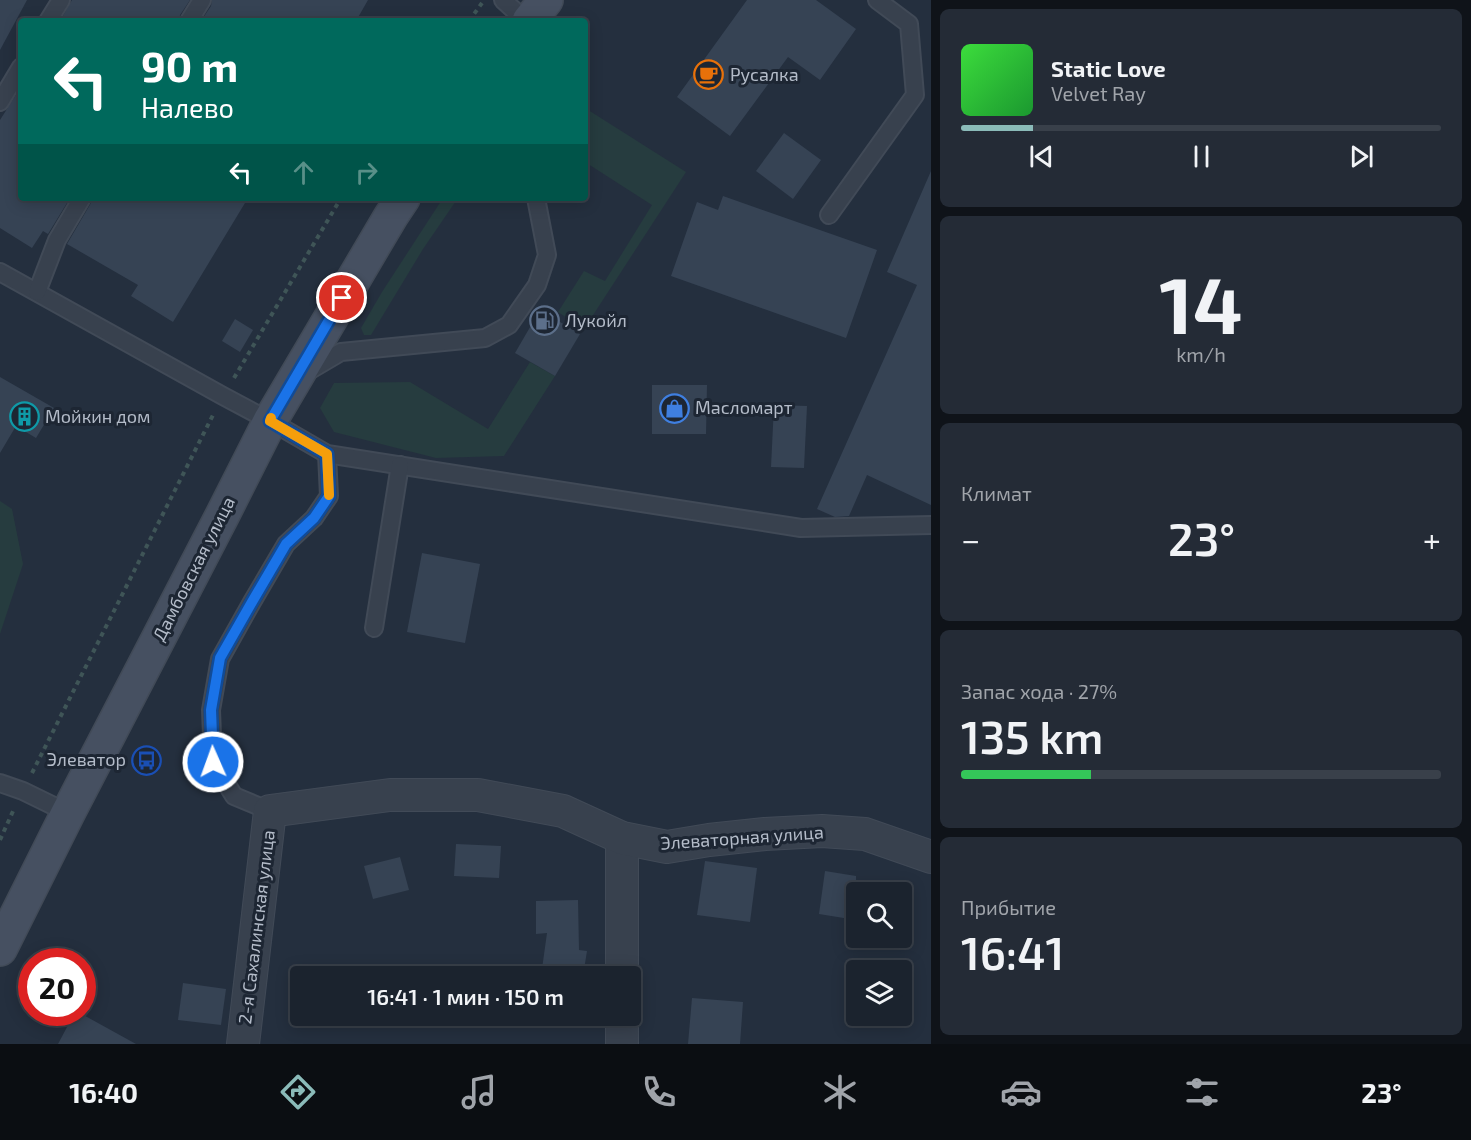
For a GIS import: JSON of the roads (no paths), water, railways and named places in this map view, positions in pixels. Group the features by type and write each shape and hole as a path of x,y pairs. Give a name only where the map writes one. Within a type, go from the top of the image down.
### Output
{"main road":[{"path":"530,18 546,0"},
{"name":"Дамбовская улица","path":"0,949 270,421 401,201"}],"street":[{"name":"Элеваторная улица","path":"270,811 390,795 478,795 563,811 622,838 667,847 765,834 822,831 865,834 931,857"},
{"name":"2-я Сахалинская улица","path":"243,1044 270,811"},
{"path":"622,838 622,966"},
{"path":"622,1026 622,1044"}],"lane":[{"path":"50,18 61,0"},
{"path":"191,18 202,0"},
{"path":"503,0 524,18"},
{"path":"830,215 915,95 909,24 877,0"},
{"path":"0,102 18,72"},
{"path":"37,292 57,240 80,201"},
{"path":"293,380 341,352 485,338 509,324 537,285 547,255 537,201"},
{"path":"0,272 327,454 801,528 931,525"},
{"path":"270,811 234,796 213,762 211,710 220,658 286,544 314,518 329,496 327,454"},
{"path":"374,628 400,465"},
{"path":"0,783 68,813"}],"place":[{"name":"Русалка","path":"709,75"},
{"name":"Лукойл","path":"544,321"},
{"name":"Масломарт","path":"674,408"},
{"name":"Мойкин дом","path":"24,417"},
{"name":"Элеватор","path":"147,760"}]}
